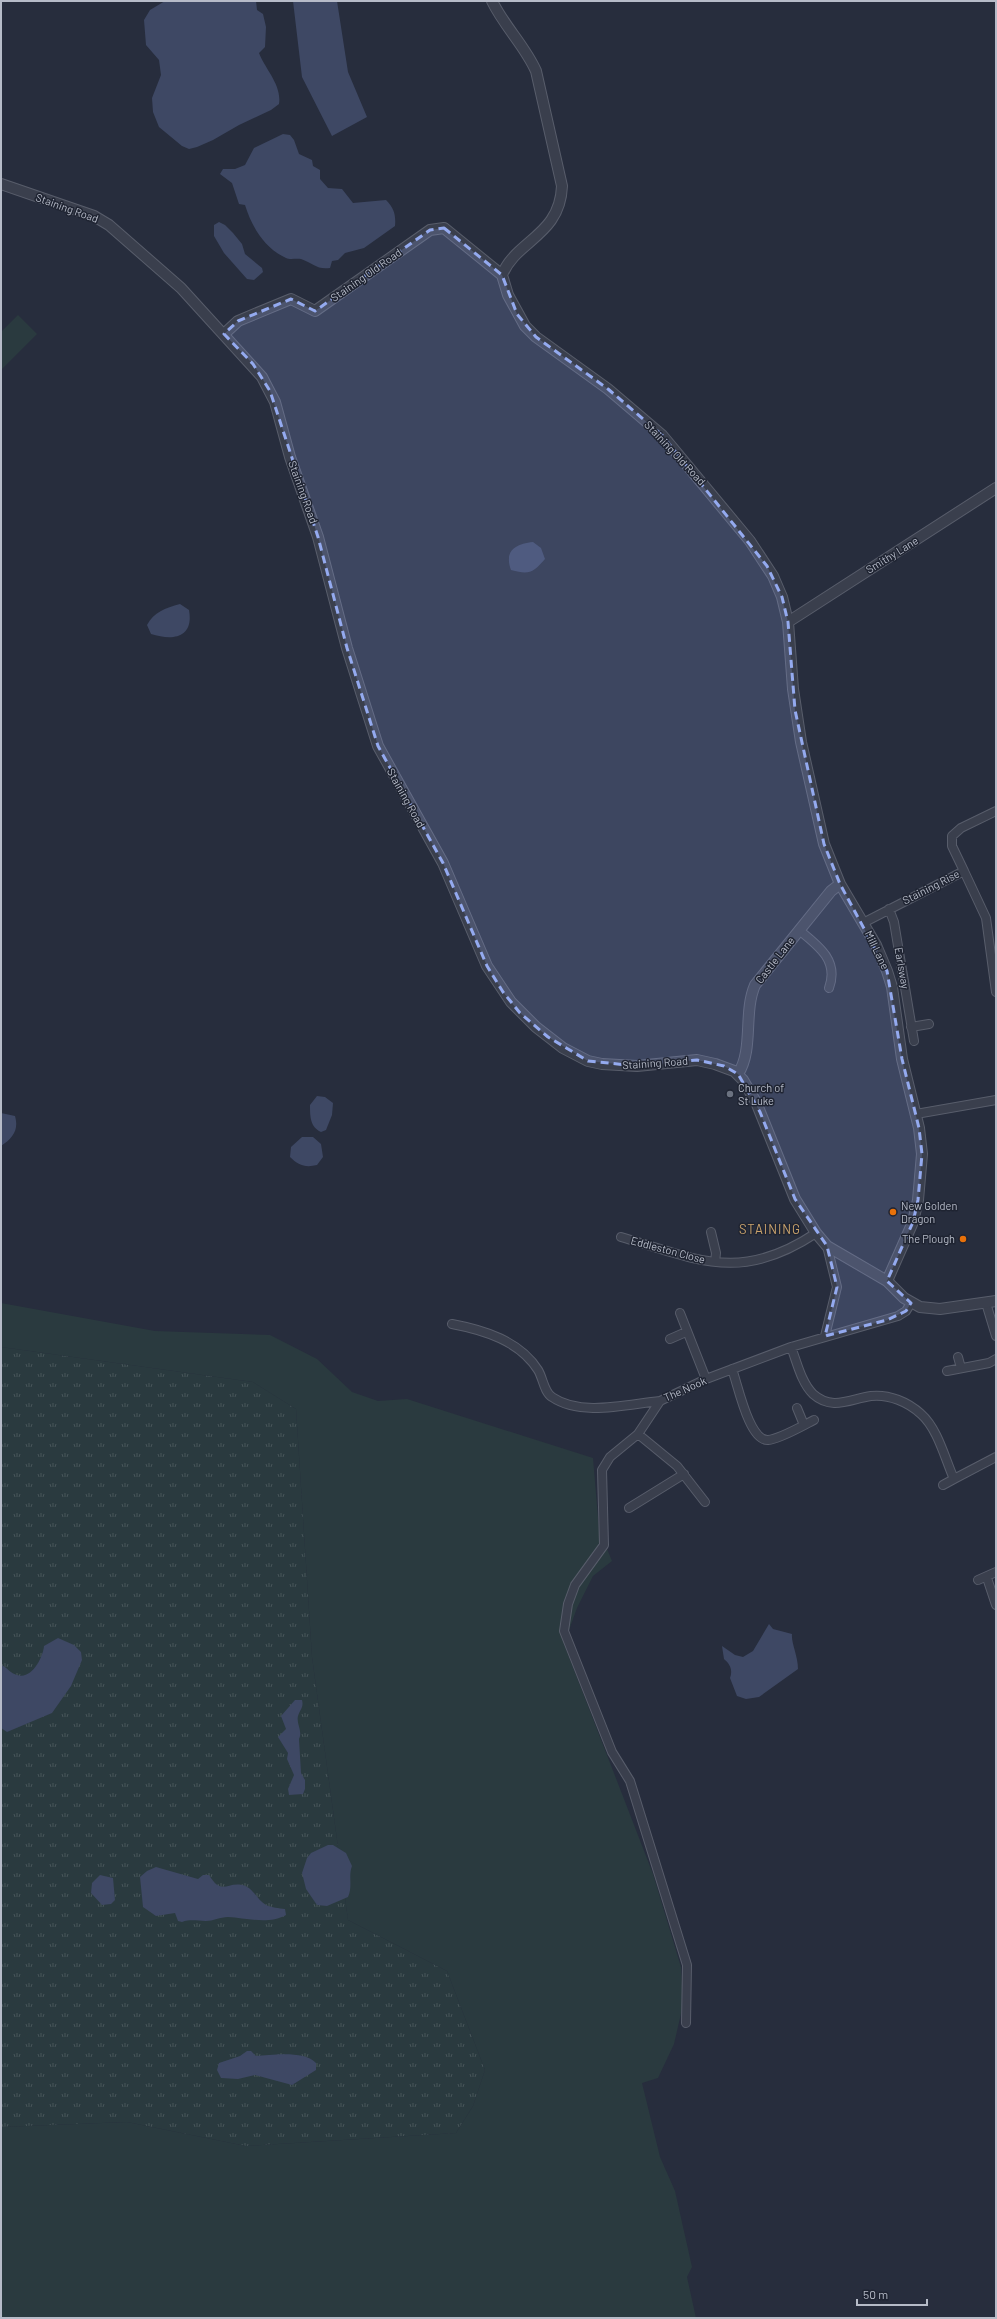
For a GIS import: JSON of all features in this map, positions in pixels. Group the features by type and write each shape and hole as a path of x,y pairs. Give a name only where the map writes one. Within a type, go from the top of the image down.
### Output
{"street":[{"path":"492,1 507,28 530,57 536,71 562,186 561,197 553,218 512,260 502,275"},
{"name":"Staining Road","path":"1,184 94,216 109,225 181,288 253,364 270,391 290,456 318,537 346,648 378,746 443,863 487,966 503,992 520,1013 563,1048 588,1061 612,1066 637,1066 697,1060 724,1066 738,1074"},
{"name":"Staining Old Road","path":"224,334 238,321 291,299 315,311 430,230 444,228 502,275 508,295 517,314 536,337 636,412 662,435 702,481 768,566 782,597 788,622"},
{"name":"Smithy Lane","path":"788,622 996,488"},
{"name":"Mill Lane","path":"788,622 792,689 802,752 824,844 840,884 882,958 892,987 902,1059 916,1114 922,1154 918,1200 913,1222 887,1282"},
{"name":"Staining Rise","path":"863,923 964,871 952,846 952,836 961,828 996,811"},
{"path":"964,871 986,918 996,992"},
{"name":"Castle Lane","path":"738,1074 744,1060 752,993 760,978 831,892 840,884"},
{"name":"Earlsway","path":"889,910 894,922 914,1041"},
{"path":"799,930 820,947 828,956 833,975 829,988"},
{"path":"911,1027 929,1024"},
{"path":"738,1074 756,1102 790,1189 816,1233 827,1246 887,1282 911,1303 929,1309 940,1309 991,1302 996,1336"},
{"path":"916,1114 996,1100"},
{"name":"Eddleston Close","path":"711,1232 716,1252 715,1262"},
{"name":"Eddleston Close","path":"621,1237 691,1258 740,1264 761,1261 792,1247 816,1233"},
{"path":"825,1336 837,1287 827,1246"},
{"name":"The Nook","path":"686,2023 687,1965 630,1781 612,1752 564,1631 568,1604 575,1585 604,1545 602,1470 610,1458 638,1434 660,1401 706,1379 791,1347 898,1316 906,1311 911,1303"},
{"path":"680,1313 686,1332 706,1379"},
{"path":"452,1324 482,1331 512,1345 534,1363 551,1397 568,1404 597,1407 660,1401"},
{"path":"670,1338 686,1332"},
{"path":"791,1347 806,1383 813,1393 820,1399 840,1404 861,1398 881,1396 900,1400 916,1410 931,1427 954,1479"},
{"path":"958,1357 961,1368"},
{"path":"947,1371 989,1363 996,1359"},
{"path":"732,1369 752,1429 760,1438 770,1440 814,1420"},
{"path":"797,1408 804,1425"},
{"path":"638,1434 671,1460 684,1474 705,1502"},
{"path":"943,1484 996,1457"},
{"path":"629,1508 684,1474"},
{"path":"978,1580 987,1578 996,1572"},
{"path":"987,1578 996,1605"}],"highlighted area":[{"path":"444,228 502,275 517,314 536,337 608,389 662,435 767,566 782,597 788,622 795,710 824,844 840,884 887,971 902,1059 919,1128 922,1154 918,1200 913,1222 887,1281 911,1303 906,1311 887,1320 825,1336 837,1287 827,1246 795,1199 760,1112 738,1074 724,1066 697,1060 637,1066 588,1061 548,1037 520,1013 503,992 487,966 443,863 378,746 347,648 318,537 270,391 253,364 224,334 238,321 291,299 315,311 430,230"}],"green space":[{"path":"18,315 37,334 1,370 1,332"},
{"path":"1,1303 155,1331 270,1335 317,1359 352,1392 378,1401 407,1399 593,1458 599,1529 612,1561 593,1576 577,1608 564,1644 653,1874 681,1967 683,2005 674,2044 658,2078 642,2083 660,2157 675,2191 692,2267 687,2277 696,2318 1,2318 1,2127 127,2122 246,2146 456,2133 473,2106 485,2070 447,1971 348,1920 312,1657 296,1409 253,1382 1,1347"},
{"path":"1,1347 253,1382 296,1409 312,1657 348,1920 447,1971 485,2070 473,2106 456,2133 246,2146 127,2122 1,2127"}],"water":[{"path":"165,1 256,1 257,10 263,14 266,27 265,47 259,53 276,84 279,104 271,110 239,125 213,140 189,149 182,146 159,127 153,112 152,98 161,75 159,60 146,45 144,20 150,10"},
{"path":"293,1 337,1 348,72 367,117 332,136 302,77"},
{"path":"283,134 290,135 294,140 299,154 312,160 313,166 320,170 320,179 328,188 342,189 353,203 386,200 394,212 395,226 364,248 345,253 338,260 332,261 330,268 318,267 301,259 288,259 271,249 255,229 245,205 239,204 232,183 220,174 223,169 235,169 245,165 254,148"},
{"path":"219,222 225,225 242,244 245,254 262,268 263,272 254,280 247,279 224,253 214,236 214,225"},
{"path":"533,542 541,548 545,559 530,572 511,570 509,563 510,553 516,547"},
{"path":"180,604 189,610 190,619 185,632 174,637 151,634 147,625 153,617 165,609"},
{"path":"317,1096 325,1097 333,1103 332,1115 326,1130 321,1132 317,1130 313,1124 311,1117 310,1105"},
{"path":"1,1113 15,1116 16,1125 12,1137 1,1146"},
{"path":"302,1137 313,1137 321,1144 323,1157 317,1165 302,1165 290,1157 291,1147"},
{"path":"769,1624 773,1629 792,1634 798,1669 759,1697 746,1699 737,1696 730,1678 730,1667 724,1659 722,1646 735,1655 743,1657 753,1651"},
{"path":"58,1638 74,1645 81,1652 82,1660 71,1686 52,1713 7,1732 1,1728 1,1665 15,1674 22,1676 27,1674 36,1666 44,1646"},
{"path":"295,1700 302,1700 302,1707 298,1719 300,1733 301,1773 305,1780 305,1789 303,1794 289,1795 288,1789 294,1775 287,1759 288,1753 278,1737 286,1729 281,1716"},
{"path":"328,1845 333,1845 346,1853 352,1866 348,1897 327,1906 317,1905 306,1889 302,1873 307,1858 311,1853"},
{"path":"156,1867 198,1879 203,1875 209,1875 217,1885 221,1887 237,1885 246,1886 266,1905 285,1909 286,1915 272,1920 228,1917 209,1921 191,1920 182,1922 178,1921 175,1913 156,1916 143,1907 140,1877 147,1871"},
{"path":"100,1875 113,1878 115,1900 111,1904 102,1905 91,1893 92,1883"},
{"path":"247,2051 251,2051 256,2056 288,2054 304,2056 316,2063 316,2070 292,2085 255,2075 238,2079 221,2078 217,2070 219,2063 240,2056"}],"place":[{"name":"Church of St Luke","path":"730,1094"},
{"name":"New Golden Dragon","path":"893,1212"},
{"name":"The Plough","path":"963,1239"}],"district":[{"name":"STAINING","path":"770,1229"}]}
